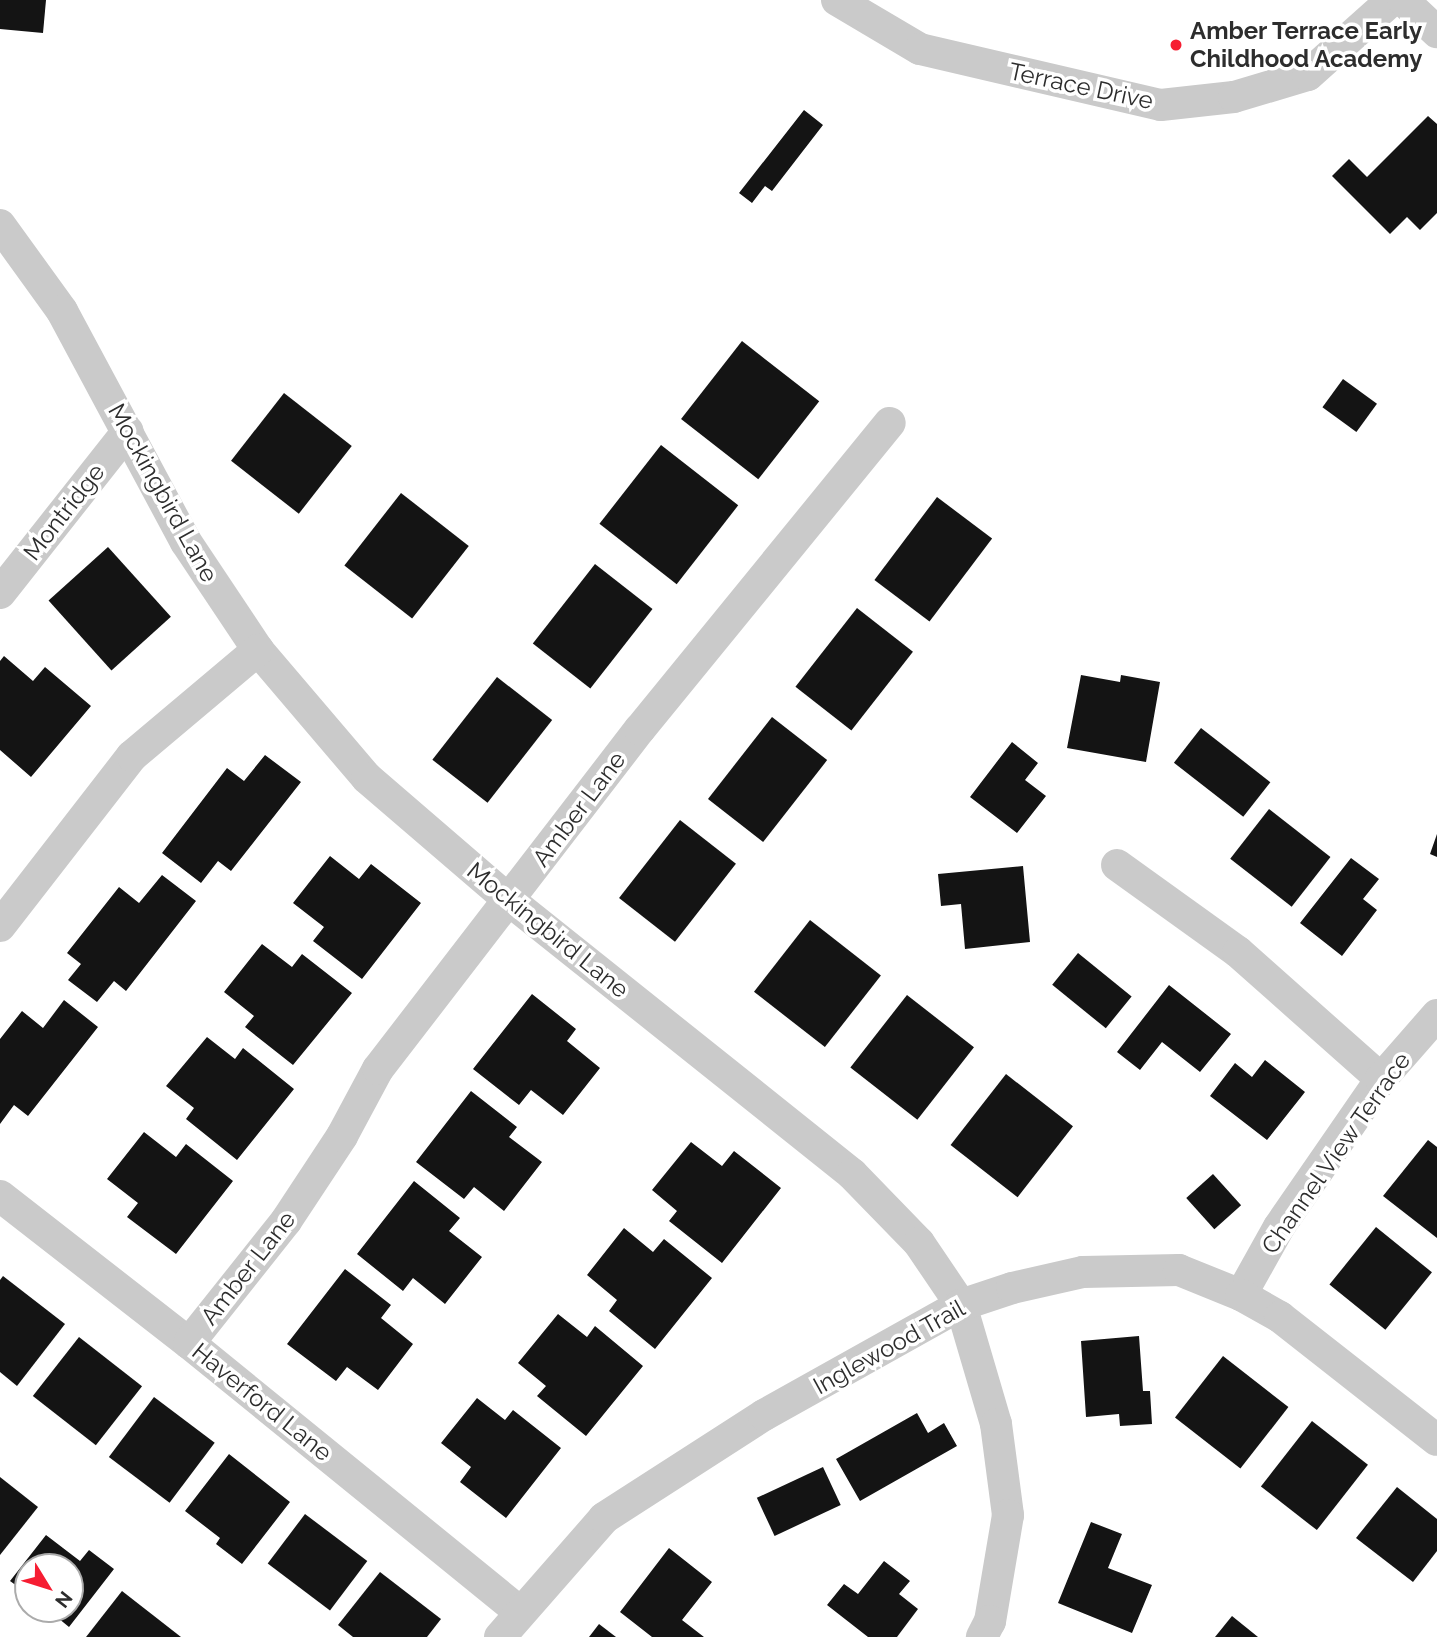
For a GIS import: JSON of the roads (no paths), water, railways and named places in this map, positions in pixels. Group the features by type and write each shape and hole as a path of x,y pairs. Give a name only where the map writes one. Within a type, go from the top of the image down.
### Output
{"street":[{"name":"Terrace Drive","path":"837,0 920,49 1161,105 1234,97 1308,75 1392,0"},
{"path":"1403,0 1437,32"},
{"name":"Mockingbird Lane","path":"0,225 62,311 186,542 258,650 367,778 509,900 852,1174 919,1243 961,1305 996,1424 1008,1515 990,1621 982,1637"},
{"name":"Amber Lane","path":"189,1343 286,1221 342,1136 379,1069 640,729 890,423"},
{"name":"Montridge","path":"0,593 128,431"},
{"path":"0,926 132,756 258,650"},
{"path":"1117,865 1238,952 1381,1079"},
{"name":"Channel View Terrace","path":"1241,1296 1279,1227 1381,1079 1437,1015"},
{"name":"Haverford Lane","path":"0,1196 189,1343 520,1612"},
{"name":"Inglewood Trail","path":"500,1637 604,1517 764,1415 961,1305 1012,1288 1083,1272 1179,1270 1241,1296 1280,1317 1437,1440"}],"place":[{"name":"Amber Terrace Early Childhood Academy","path":"1176,45"}]}
